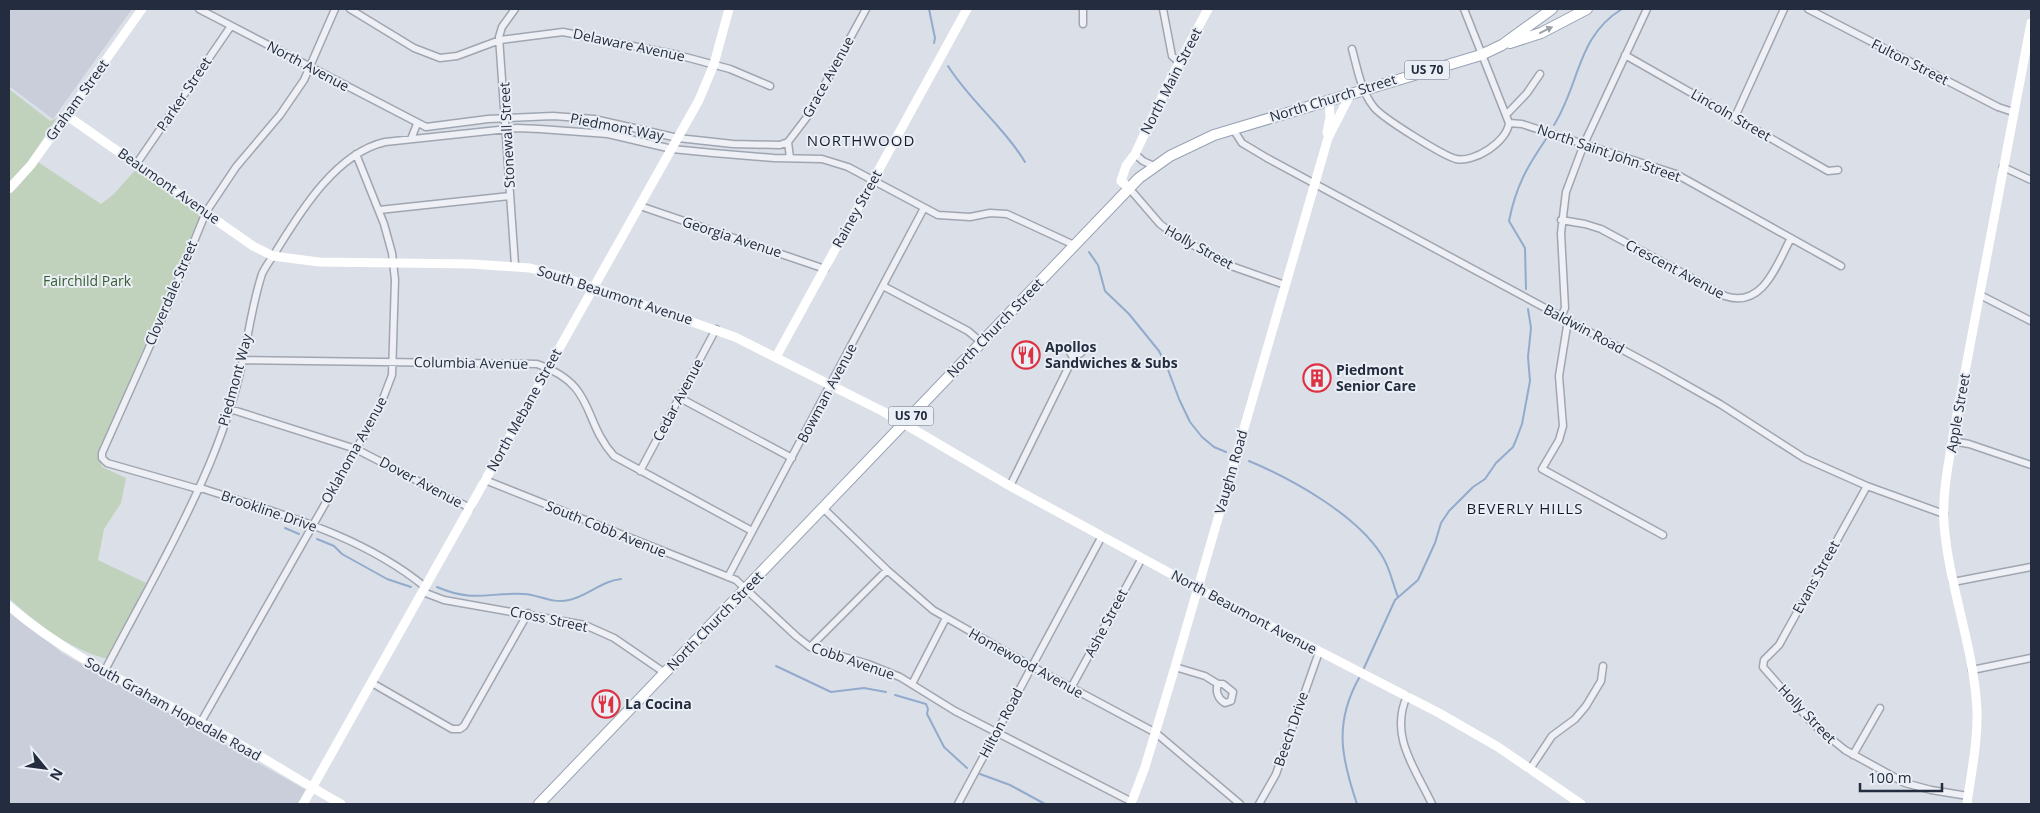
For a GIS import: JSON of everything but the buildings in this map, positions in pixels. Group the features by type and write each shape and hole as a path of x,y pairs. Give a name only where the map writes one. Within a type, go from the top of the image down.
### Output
{"main road":[{"name":"North Church Street","path":"539,804 1074,245 1129,188 1154,166 1203,139 1482,55 1502,45 1552,9"},
{"name":"US 70","path":"1502,45 1541,34 1587,9"}],"street":[{"name":"Graham Street","path":"9,189 23,176 142,9"},
{"name":"North Avenue","path":"199,9 417,124"},
{"name":"Cloverdale Street","path":"103,460 102,452 168,305 206,212 236,167 288,105 311,67 335,9"},
{"name":"Delaware Avenue","path":"350,9 414,48 434,56 457,56 500,40 548,33 579,34 714,64 770,86"},
{"name":"Stonewall Street","path":"515,9 502,27 500,40 515,265"},
{"name":"North Mebane Street","path":"302,804 372,683 699,100 714,64 729,9"},
{"name":"Grace Avenue","path":"788,142 813,107 866,9"},
{"name":"Rainey Street","path":"776,357 967,9"},
{"path":"1082,9 1083,24"},
{"path":"1163,9 1172,56 1179,62"},
{"name":"North Main Street","path":"1129,188 1121,181 1126,166 1135,154 1179,62 1208,9"},
{"path":"1352,49 1365,89 1375,109 1401,128 1457,159 1464,159 1494,147 1505,135 1509,123 1464,9"},
{"path":"1561,317 1565,303 1561,220 1570,179 1584,144 1647,9"},
{"path":"1735,117 1784,9"},
{"name":"Fulton Street","path":"1808,9 1998,107 2013,112"},
{"name":"Apple Street","path":"1968,800 1977,723 1972,670 1946,544 1944,514 1946,477 2013,112 2029,49 2031,23"},
{"name":"Parker Street","path":"137,163 230,26"},
{"name":"Lincoln Street","path":"1625,55 1828,171 1838,170"},
{"path":"1506,115 1527,93 1540,74"},
{"name":"Vaughn Road","path":"1131,803 1156,733 1328,138 1351,93"},
{"name":"Vaughn Road","path":"1328,138 1329,100"},
{"name":"Beaumont Avenue","path":"66,115 253,246 273,256"},
{"name":"Piedmont Way","path":"417,124 434,128 506,118 553,116 594,119 678,138 734,144 780,145 788,142"},
{"name":"North Saint John Street","path":"1509,123 1522,124 1676,174 1841,266"},
{"path":"411,139 417,124"},
{"name":"Piedmont Way","path":"104,672 198,489 230,409 262,276 309,201 356,154 377,144 506,129 586,131 672,148 746,156 830,160 938,214 954,218 990,213 1007,214 1074,245"},
{"name":"Baldwin Road","path":"1233,129 1242,143 1720,404 1793,451 1867,486 1944,514"},
{"path":"788,142 790,158"},
{"name":"Oklahoma Avenue","path":"201,722 384,399 391,380 393,363 394,263 380,210 356,154"},
{"path":"1135,154 1143,161 1154,166"},
{"path":"2004,167 2031,180"},
{"name":"Holly Street","path":"1129,188 1160,224 1176,236 1234,267 1285,285"},
{"path":"380,210 510,196"},
{"name":"Georgia Avenue","path":"640,206 824,269"},
{"name":"Bowman Avenue","path":"728,577 924,208"},
{"name":"Crescent Avenue","path":"1561,220 1601,229 1725,296 1738,299 1751,297 1761,290 1791,238"},
{"name":"South Beaumont Avenue","path":"273,256 319,262 515,265 547,272 716,329 776,357 904,424"},
{"path":"883,286 968,331 981,342"},
{"path":"1980,295 2031,321"},
{"path":"1568,320 1559,376 1563,426 1559,440 1542,469 1663,535"},
{"name":"Cedar Avenue","path":"640,472 716,329"},
{"path":"1010,486 1073,358"},
{"name":"Columbia Avenue","path":"243,360 537,364 548,368 574,385 582,394 608,449 621,461 752,531"},
{"path":"680,398 792,458"},
{"name":"Dover Avenue","path":"230,409 356,449 470,508"},
{"name":"North Beaumont Avenue","path":"904,424 1010,486 1197,588 1469,729 1581,804"},
{"path":"1952,442 1969,444 2031,465"},
{"name":"Brookline Drive","path":"103,460 107,463 198,489 204,489 313,525 385,560 424,589"},
{"name":"South Cobb Avenue","path":"485,480 728,577"},
{"name":"Evans Street","path":"1762,666 1779,645 1867,486"},
{"name":"Homewood Avenue","path":"823,508 919,599 946,618 1156,733 1240,804"},
{"name":"Hilton Road","path":"958,804 1102,536"},
{"name":"Ashe Street","path":"1071,688 1142,558"},
{"path":"1953,582 2031,567"},
{"path":"810,647 887,570"},
{"name":"Cobb Avenue","path":"728,577 746,588 810,647 868,664 912,684 956,711 1131,803"},
{"name":"Cross Street","path":"424,589 444,600 574,622 600,631 665,673"},
{"name":"South Graham Hopedale Road","path":"9,606 54,641 104,672 201,722 341,804"},
{"path":"372,683 452,729 462,728 528,613"},
{"path":"912,684 946,618"},
{"name":"Beech Drive","path":"1259,804 1276,774 1319,652"},
{"path":"1972,670 2031,658"},
{"path":"1530,769 1552,736 1575,719 1586,706 1601,680 1603,666"},
{"name":"Holly Street","path":"1762,666 1823,735 1853,755 1905,782 1968,800"},
{"path":"1175,667 1205,676 1218,684"},
{"path":"1407,696 1400,722 1401,740 1432,804"},
{"path":"1853,755 1880,708"}],"shaded area":[{"path":"9,9 132,9 53,119 9,86"},
{"path":"9,607 62,653 308,791 297,804 9,804"}],"green space":[{"path":"9,89 50,121 57,118 27,163 9,182"},
{"name":"Fairchild Park","path":"38,162 101,204 114,194 137,168 199,213 199,218 98,455 102,467 126,478 121,503 104,529 98,560 146,583 108,659 67,643 31,617 9,598 9,194 17,188"}],"waterway":[{"path":"929,9 935,38 934,43"},
{"path":"1554,125 1563,109 1581,62 1596,33 1607,20 1622,9"},
{"path":"948,66 966,91 1017,149 1025,162"},
{"path":"1526,289 1525,248 1509,221 1515,197 1523,177 1546,139"},
{"path":"1089,252 1098,265 1105,291 1129,314 1159,351 1190,422 1202,437 1214,447 1226,452"},
{"path":"1364,668 1395,600 1418,580 1435,543 1441,523 1449,511 1473,487 1485,479 1496,463 1513,447 1522,424 1530,381 1528,357 1531,328 1528,309"},
{"path":"1249,461 1303,488 1355,525 1370,539 1384,559 1398,597"},
{"path":"285,528 299,534"},
{"path":"317,539 334,546 342,554 387,579 411,587"},
{"path":"437,587 461,595 524,594 563,601 576,598 614,580 621,579"},
{"path":"776,666 831,692 864,688 886,692"},
{"path":"1357,804 1344,755 1343,725 1351,694 1359,678"},
{"path":"895,695 926,704 927,714 944,747 967,768"},
{"path":"980,774 1010,785 1045,804"}],"place":[{"name":"Apollos Sandwiches & Subs","path":"1026,355"},
{"name":"Piedmont Senior Care","path":"1317,378"},
{"name":"La Cocina","path":"606,704"}],"district":[{"name":"NORTHWOOD","path":"861,141"},
{"name":"BEVERLY HILLS","path":"1525,509"}]}
